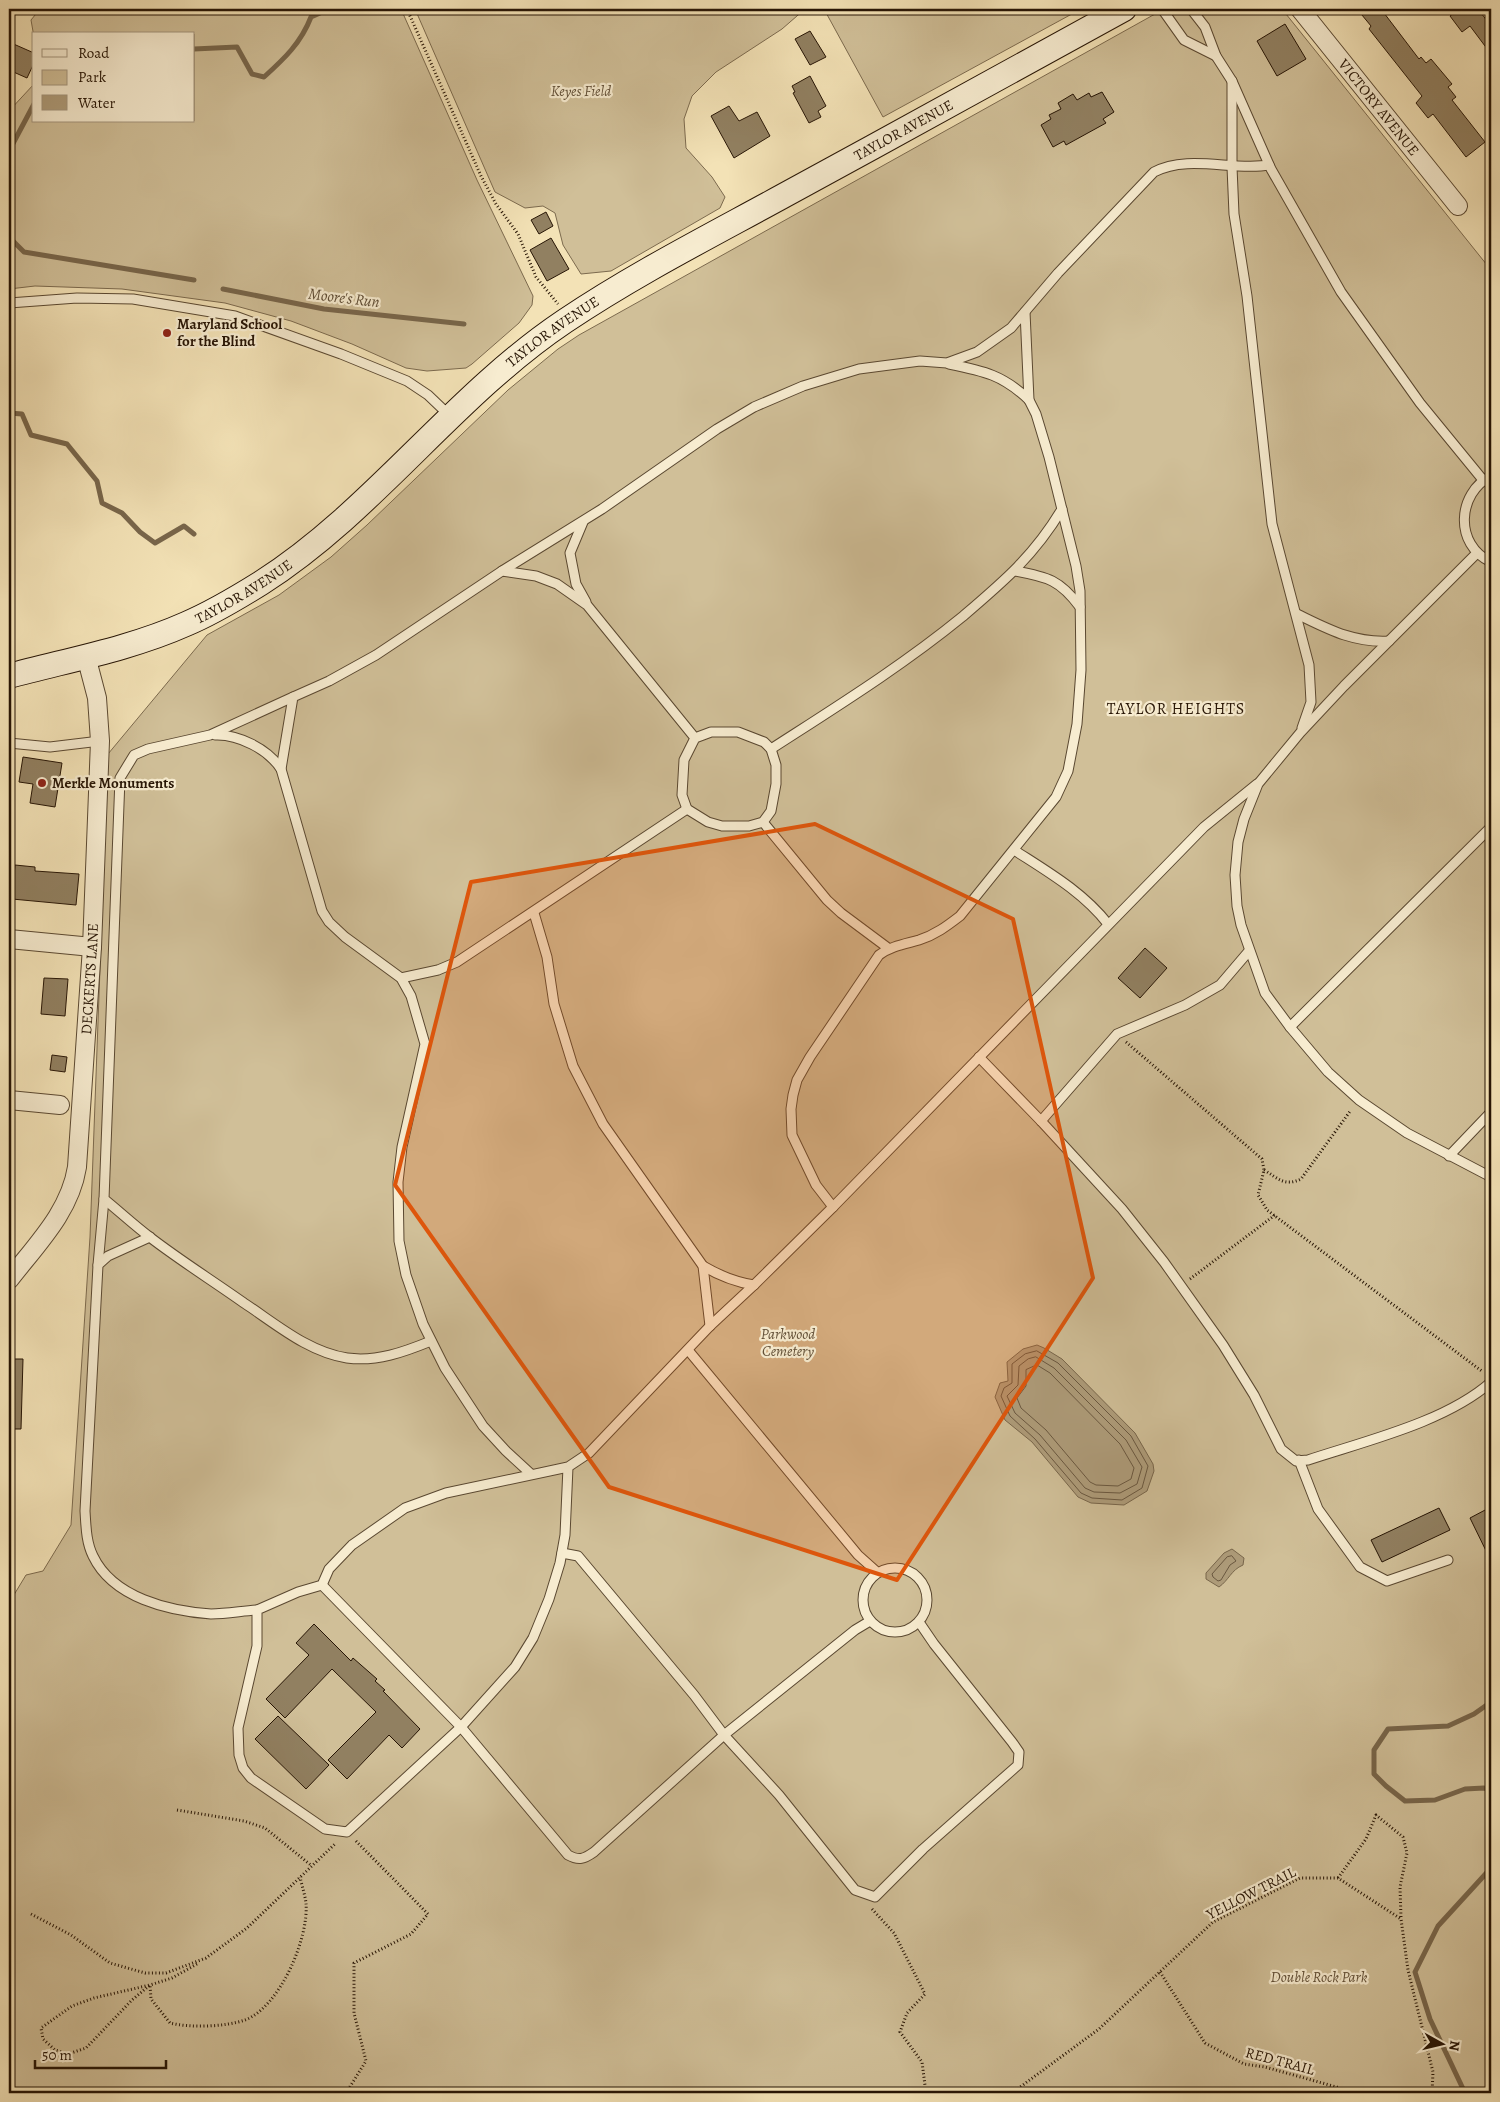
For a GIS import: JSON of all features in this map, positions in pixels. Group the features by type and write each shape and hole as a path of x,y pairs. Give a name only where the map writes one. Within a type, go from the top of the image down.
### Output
{"main road":[{"name":"TAYLOR AVENUE","path":"9,676 127,645 186,624 262,582 331,530 450,416 515,357 570,318 667,260 1124,9"}],"street":[{"name":"VICTORY AVENUE","path":"1300,9 1458,206"},
{"name":"DECKERTS LANE","path":"9,1280 60,1214 69,1199 78,1167 92,947 100,741 97,698 86,656"},
{"path":"9,939 92,947"},
{"path":"9,1100 60,1105"}],"lane":[{"path":"1162,9 1184,40 1216,56"},
{"path":"1191,9 1205,27 1216,56 1232,81 1269,165 1341,292 1420,403 1487,478 1474,490 1467,501 1464,529 1469,542 1477,553 1491,562"},
{"path":"1232,81 1234,214 1247,296 1253,366 1272,524 1309,665 1311,702 1300,733"},
{"path":"947,363 977,352 1011,328 1058,273 1154,172 1166,166 1178,164 1252,168 1269,165"},
{"path":"9,303 77,298 133,299 235,316 341,354 407,381 428,395 450,416"},
{"path":"1026,312 1029,400"},
{"path":"322,1585 298,1592 257,1610 213,1614 180,1610 142,1599 110,1579 93,1556 86,1535 85,1511 98,1265 104,1199 120,778 134,754 210,735 329,681 376,655 502,571 583,522 717,429 754,407 803,386 859,369 920,361 947,363 982,370 1015,386 1029,400 1036,414 1049,457 1076,566 1080,607 1081,670 1077,724 1068,771 1056,797 960,916 946,927 920,940 888,948 879,955 810,1057 797,1080 791,1109 792,1135 816,1185 832,1207"},
{"path":"771,748 857,693 934,639 1015,570 1037,547 1062,509"},
{"path":"583,522 570,553 576,584 587,605 696,738"},
{"path":"322,1585 329,1569 352,1545 405,1508 446,1493 568,1467 589,1453 710,1326 832,1207 1204,827 1258,784 1300,733 1477,553"},
{"path":"1015,570 1037,575 1058,583 1068,591 1080,607"},
{"path":"502,571 536,576 557,584 587,605"},
{"path":"1297,614 1339,635 1375,642 1389,641"},
{"path":"281,769 293,697"},
{"path":"711,732 738,732 764,742 771,748 776,765 776,784 771,811 763,822 749,826 722,826 708,822 687,809 682,795 684,760 686,752 696,738 711,732"},
{"path":"210,735 224,735 240,739 268,754 281,769 322,911 329,922 345,937 401,978 411,996 425,1044 402,1148 398,1182 399,1241 414,1302 445,1368 483,1426 531,1474"},
{"path":"9,743 50,747 100,741"},
{"path":"1258,784 1244,819 1238,842 1235,875 1237,906 1249,951 1265,993 1290,1027 1328,1072 1359,1100 1407,1132 1491,1177"},
{"path":"401,978 438,970 457,962 534,913 687,809"},
{"path":"763,822 827,900 841,913 888,948"},
{"path":"1290,1027 1491,827"},
{"path":"1014,850 1076,891 1097,909 1108,924"},
{"path":"534,913 547,957 554,1004 573,1066 604,1124 703,1266 710,1326"},
{"path":"1042,1121 1117,1034 1185,1005 1220,985 1249,951"},
{"path":"979,1056 1042,1121 1122,1210 1182,1285 1249,1386 1281,1449 1296,1461 1308,1460 1427,1420 1461,1403 1491,1382"},
{"path":"1449,1156 1491,1112"},
{"path":"104,1199 150,1238 295,1337 329,1354 346,1358 375,1359 408,1350 431,1341"},
{"path":"98,1265 115,1253 150,1238"},
{"path":"703,1266 737,1283 754,1285"},
{"path":"688,1350 858,1554 877,1572"},
{"path":"1299,1460 1318,1509 1360,1566 1387,1581 1448,1560"},
{"path":"257,1610 257,1646 238,1728 239,1755 243,1768 251,1778 325,1829 347,1832 461,1728 515,1667 533,1638 549,1599 562,1553 565,1535 568,1467"},
{"path":"562,1553 578,1556 694,1695 724,1735 779,1795 855,1890 875,1897 923,1850 1018,1765 1019,1752 934,1644 919,1622"},
{"path":"895,1567 913,1572 925,1586 928,1605 919,1622 904,1631 886,1631 870,1621 864,1609 863,1595 868,1582 877,1572 895,1567"},
{"path":"322,1585 461,1728 568,1855 575,1859 584,1859 724,1735 855,1630 870,1621"}],"path":[{"path":"407,9 481,176 496,204 518,234 536,277 570,318"},
{"path":"1117,1034 1262,1159 1264,1170 1258,1195 1267,1210 1484,1373"},
{"path":"1264,1170 1285,1183 1301,1179 1359,1100"},
{"path":"1182,1285 1275,1215"},
{"path":"177,1810 244,1821 265,1828 312,1866"},
{"path":"1401,1919 1338,1878 1366,1838 1376,1815 1403,1837 1407,1853 1400,1887 1401,1919 1408,1970 1433,2072 1432,2093"},
{"path":"150,1985 132,2000 86,2048 68,2054 55,2050 43,2039 41,2028 72,2006 94,1998 172,1978 206,1958 247,1928 347,1832 428,1914 411,1934 354,1963 354,2013 366,2062 346,2093"},
{"path":"150,1985 152,1998 165,2018 170,2023 184,2026 209,2026 246,2020 269,2004 287,1975 300,1948 306,1904 300,1877"},
{"name":"YELLOW TRAIL","path":"1012,2093 1099,2029 1213,1922 1300,1878 1338,1878"},
{"path":"855,1890 894,1933 925,1994 907,2013 900,2032 922,2062 926,2093"},
{"path":"31,1914 71,1935 110,1963 145,1973 166,1973 206,1958"},
{"name":"RED TRAIL","path":"1160,1972 1205,2043 1244,2064 1265,2067 1340,2088 1345,2093"}],"highlighted area":[{"path":"815,824 1013,919 1093,1278 897,1580 609,1487 395,1185 471,882"}],"green space":[{"path":"40,9 401,9 477,180 533,296 532,305 519,323 466,368 427,371 406,368 352,344 291,321 225,303 122,289 35,286 9,289 9,111 32,86 32,122 195,122 195,32 33,32 31,20"},
{"name":"Keyes Field","path":"415,9 805,9 782,29 716,72 692,96 684,119 686,148 712,177 725,197 720,208 611,271 581,274 563,245 555,213 543,206 525,208 495,192"},
{"path":"824,9 1081,9 883,117"},
{"name":"Parkwood Cemetery","path":"1164,9 1282,9 1491,270 1491,2093 9,2093 9,1603 26,1575 43,1571 71,1525 90,1237 108,754 207,635 279,595 331,557 508,390 558,349 579,335"}],"water":[{"path":"1037,1345 1062,1359 1135,1433 1153,1464 1154,1471 1147,1491 1124,1505 1091,1503 1078,1497 1032,1442 1005,1420 995,1397 1000,1383 1008,1381 1007,1362 1023,1349"},
{"path":"1232,1549 1244,1558 1243,1565 1219,1587 1206,1579 1206,1573 1224,1553"}],"building":[{"path":"1357,9 1381,9 1419,59 1421,57 1426,63 1431,59 1452,84 1448,87 1456,97 1452,100 1485,142 1466,157 1433,114 1428,118 1416,103 1422,96 1369,29 1371,26"},
{"path":"1459,9 1478,9 1491,26 1491,54 1470,26 1462,32 1450,16"},
{"path":"1285,24 1306,59 1277,76 1257,41"},
{"path":"810,31 826,57 810,65 795,39"},
{"path":"9,42 32,52 32,67 27,78 9,70"},
{"path":"810,76 826,106 818,111 821,117 809,123 793,93 795,92 792,86"},
{"path":"1102,92 1114,112 1103,119 1106,123 1066,145 1064,141 1053,147 1041,125 1051,119 1049,115 1061,109 1058,103 1073,94 1077,100 1089,93 1091,97"},
{"path":"729,106 739,121 757,112 770,136 734,158 711,116"},
{"path":"546,212 553,226 539,234 531,220"},
{"path":"551,238 569,269 547,281 530,250"},
{"name":"Merkle Monuments","path":"23,757 62,763 55,807 30,803 33,784 19,782"},
{"path":"15,865 35,867 35,871 79,874 76,905 12,899"},
{"path":"1145,948 1167,968 1140,998 1118,978"},
{"path":"44,978 68,979 65,1016 41,1014"},
{"path":"52,1055 67,1057 65,1072 50,1070"},
{"path":"9,1359 23,1359 21,1429 9,1429"},
{"path":"1439,1508 1450,1530 1382,1562 1371,1540"},
{"path":"1487,1509 1491,1517 1491,1561 1470,1518"},
{"path":"314,1624 351,1661 353,1658 377,1679 375,1681 385,1690 383,1691 420,1729 402,1748 389,1735 347,1779 328,1760 376,1712 332,1669 285,1718 266,1699 309,1655 296,1643"},
{"path":"278,1716 329,1765 306,1789 255,1739"}],"waterway":[{"name":"Moore's Run","path":"195,49 237,47 252,74 264,77 297,43 311,17 329,9"},
{"name":"Moore's Run","path":"9,151 32,108"},
{"name":"Moore's Run","path":"9,237 24,252 194,280"},
{"name":"Moore's Run","path":"223,289 324,309 464,324"},
{"name":"Moore's Run","path":"9,413 22,414 31,435 67,444 97,481 102,503 122,513 140,532 155,543 184,526 194,534"},
{"path":"1491,1702 1474,1714 1448,1726 1388,1729 1374,1750 1374,1774 1405,1801 1435,1800 1465,1789 1484,1788 1491,1791"},
{"path":"1465,2093 1430,2019 1415,1972 1438,1926 1491,1868"}],"place":[{"name":"Maryland School for the Blind","path":"167,333"},
{"name":"Merkle Monuments","path":"42,783"}],"district":[{"name":"TAYLOR HEIGHTS","path":"1176,709"}],"park label":[{"name":"Double Rock Park","path":"1319,1977"}]}
